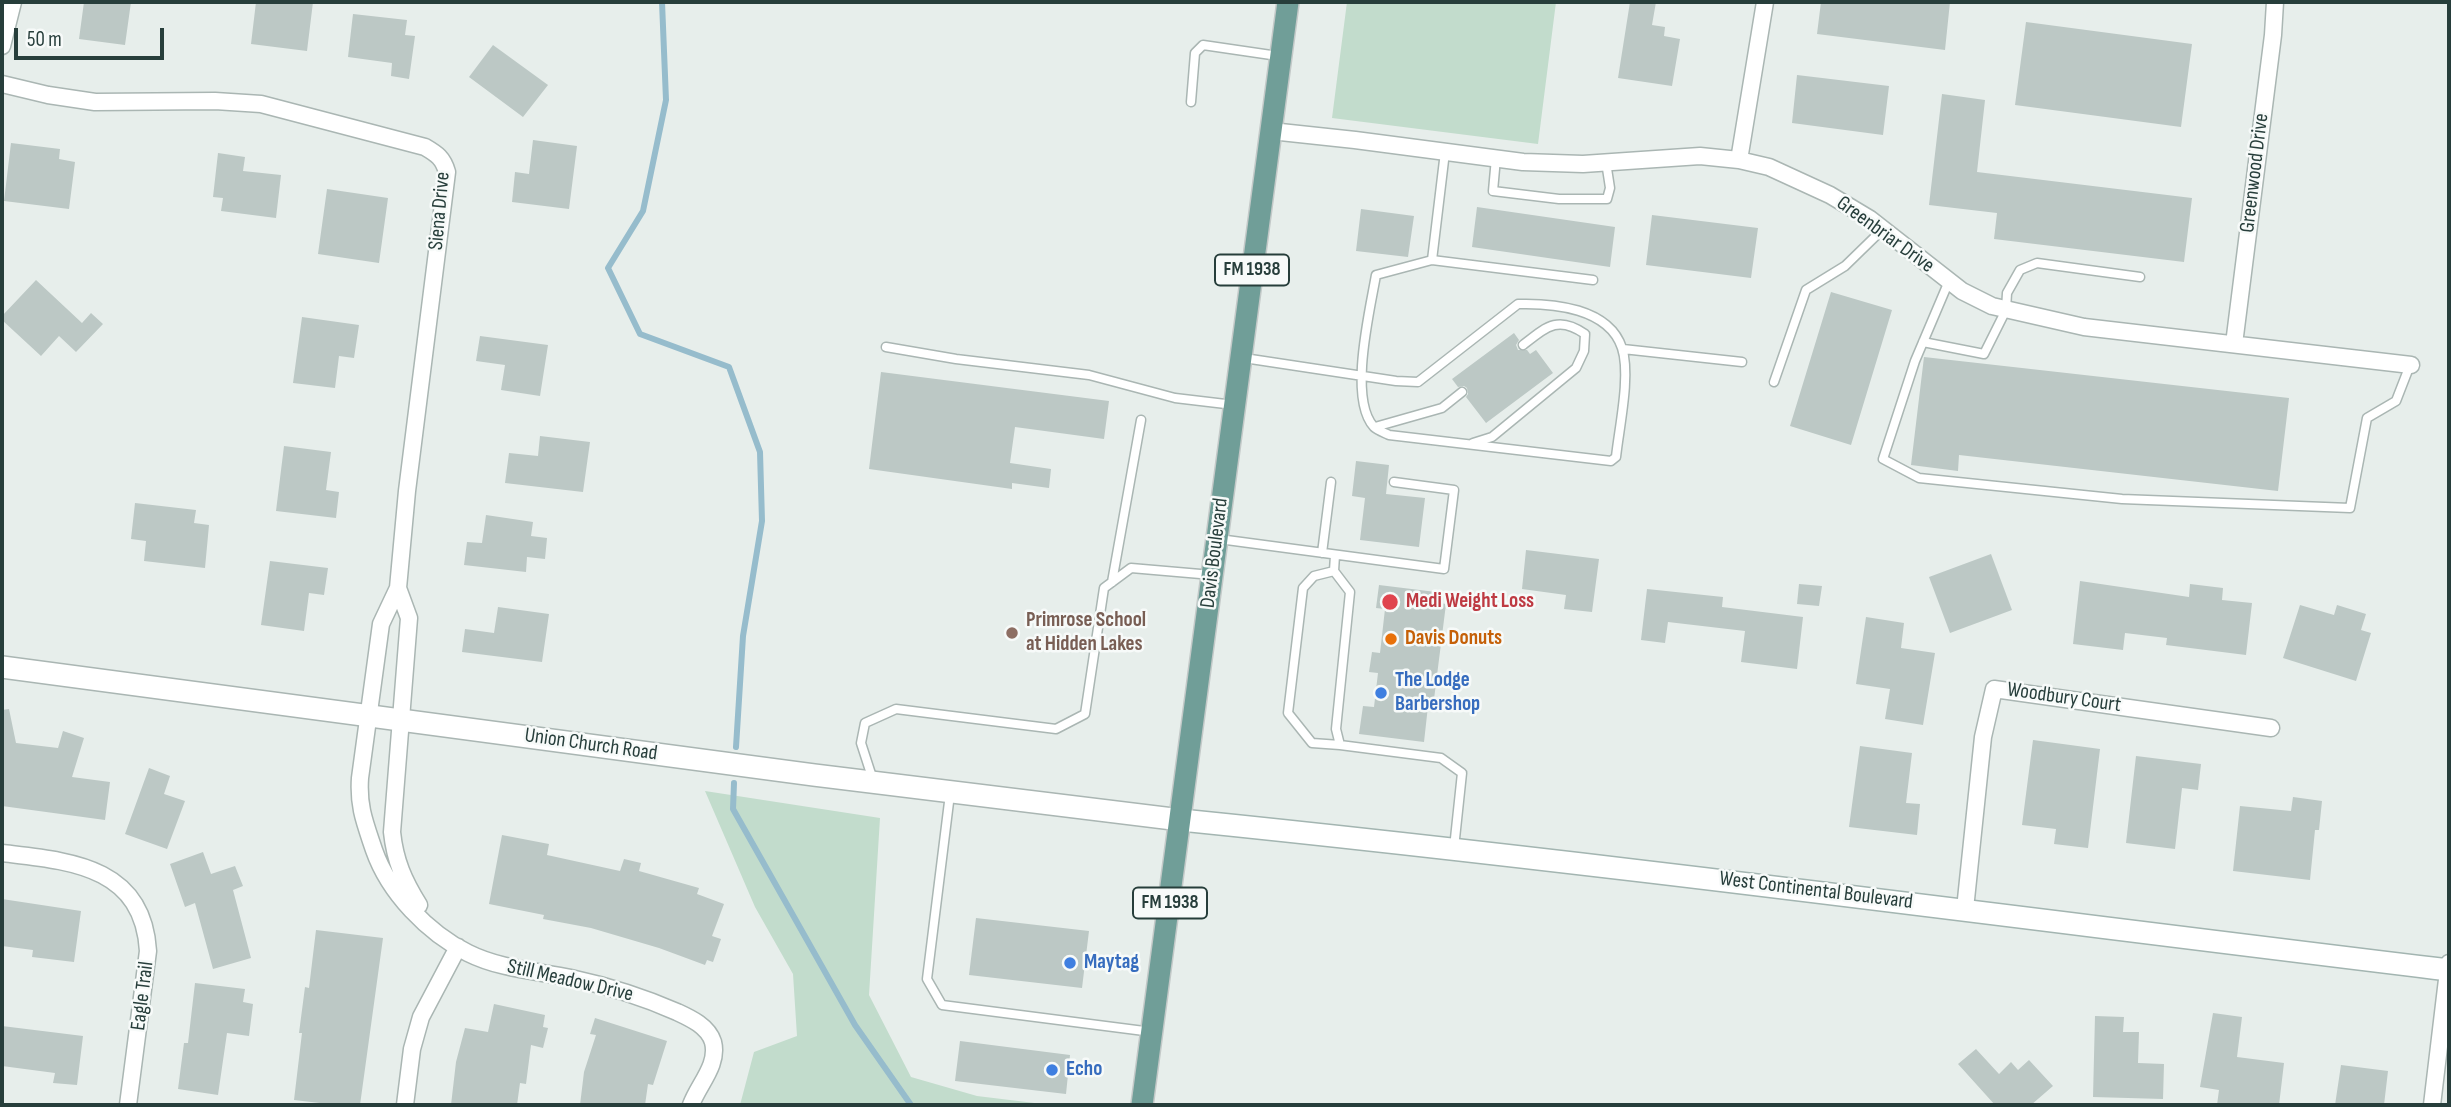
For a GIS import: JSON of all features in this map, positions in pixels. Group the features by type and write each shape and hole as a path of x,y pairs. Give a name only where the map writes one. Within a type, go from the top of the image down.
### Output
{"main road":[{"name":"Davis Boulevard","path":"1142,1105 1288,2"},
{"name":"Union Church Road","path":"2,667 1181,820"},
{"name":"West Continental Boulevard","path":"1181,820 1454,848 2449,970"}],"street":[{"path":"2,46 13,2"},
{"path":"1739,160 1765,2"},
{"name":"Greenwood Drive","path":"2234,344 2273,35 2274,2"},
{"name":"Siena Drive","path":"2,84 95,102 215,101 261,104 425,147 444,161 447,172 408,477 398,588 381,624 369,715"},
{"name":"Greenbriar Drive","path":"1270,131 1535,163 1583,164 1700,156 1739,160 1769,167 1830,195 1870,219 1962,291 1982,302 2006,310 2084,327 2411,365"},
{"name":"Siena Drive","path":"398,588 409,618 400,720"},
{"name":"Woodbury Court","path":"1965,909 1983,737 1994,689 2271,728"},
{"name":"Still Meadow Drive","path":"369,715 359,798 362,817 376,856 391,885 436,932 458,947 492,963 572,978 634,994 692,1019 708,1033 713,1048 712,1065 691,1105"},
{"name":"Still Meadow Drive","path":"400,720 392,818 393,847 408,888 436,932"},
{"name":"Eagle Trail","path":"2,853 84,866 125,891 144,926 148,951 128,1105"},
{"path":"405,1105 412,1049 421,1017 458,947"},
{"path":"2432,1105 2449,963"}],"lane":[{"path":"1191,102 1195,52 1203,45 1281,56"},
{"path":"1432,260 1445,152"},
{"path":"1496,159 1493,191 1559,199 1607,199 1610,188 1606,162"},
{"path":"1774,383 1806,290 1845,266 1883,229"},
{"path":"1241,358 1360,374 1395,381 1418,382 1518,304 1539,303 1576,309 1601,323 1616,336 1623,349 1625,372 1616,457 1611,461 1389,435 1374,427 1365,408 1360,374 1376,275 1432,260 1593,280"},
{"path":"1923,342 1984,354 2006,310 2007,293 2020,270 2037,263 2140,277"},
{"path":"1949,281 1923,342 1883,458 1919,478 2122,499 2350,508 2367,418 2396,401 2411,365"},
{"path":"1471,444 1492,437 1576,368 1584,351 1585,334 1574,326 1558,323 1540,331 1523,345"},
{"path":"886,347 956,359 1089,375 1175,398 1234,405"},
{"path":"1623,349 1742,362"},
{"path":"1374,427 1442,408 1462,392"},
{"path":"1112,582 1141,420"},
{"path":"1322,553 1331,482"},
{"path":"1216,539 1444,569 1454,490 1394,482"},
{"path":"1335,555 1334,571 1350,592 1336,729 1340,746"},
{"path":"874,782 861,743 865,723 896,709 1056,729 1085,714 1104,588 1131,568 1212,575"},
{"path":"1334,571 1314,576 1303,588 1288,713 1312,743 1441,758 1462,773 1454,848"},
{"path":"950,791 927,979 942,1005 1152,1032"}],"green space":[{"path":"1347,2 1556,2 1538,144 1332,118"},
{"path":"705,791 880,818 869,995 911,1077 977,1096 1051,1105 740,1105 754,1052 797,1036 793,974 755,907"}],"building":[{"path":"84,2 131,2 125,45 79,39"},
{"path":"256,2 313,2 307,51 251,44"},
{"path":"1630,2 1656,2 1652,25 1665,27 1664,36 1680,39 1672,86 1618,78"},
{"path":"1821,2 1950,2 1945,50 1817,34"},
{"path":"353,14 407,20 405,35 415,36 409,79 391,76 392,63 348,57"},
{"path":"2026,22 2192,44 2181,127 2015,105"},
{"path":"493,45 548,85 523,117 469,77"},
{"path":"1797,75 1889,86 1883,135 1792,123"},
{"path":"1942,94 1985,100 1977,172 2192,198 2184,262 1994,239 1997,213 1929,205"},
{"path":"533,140 577,146 569,209 512,202 515,172 529,174"},
{"path":"11,143 60,149 59,159 75,162 69,209 4,201"},
{"path":"218,153 245,157 243,171 281,175 276,218 221,211 223,198 213,197"},
{"path":"327,189 388,198 379,263 318,254"},
{"path":"1477,207 1615,227 1610,267 1472,247"},
{"path":"1361,209 1414,216 1408,257 1356,251"},
{"path":"1652,215 1758,228 1751,278 1646,265"},
{"path":"36,280 82,323 91,313 103,324 76,352 59,336 41,356 2,320 2,316"},
{"path":"1831,292 1892,310 1851,445 1790,426"},
{"path":"302,317 359,325 354,358 339,356 335,388 293,383"},
{"path":"1514,333 1519,340 1516,345 1518,350 1527,350 1530,354 1536,350 1553,373 1486,423 1466,397 1467,388 1458,387 1452,379"},
{"path":"480,336 548,345 540,396 501,390 505,365 476,361"},
{"path":"1924,357 2289,398 2278,491 1959,455 1958,471 1911,465"},
{"path":"881,372 1109,401 1104,439 1015,427 1010,463 1051,469 1049,488 1012,483 1012,489 869,469"},
{"path":"540,436 590,442 583,492 505,483 509,453 538,456"},
{"path":"284,446 331,452 326,490 339,492 336,518 276,511"},
{"path":"1356,461 1389,465 1386,494 1425,498 1419,547 1360,540 1365,498 1352,496"},
{"path":"135,503 196,510 194,523 209,525 205,568 144,561 146,541 131,539"},
{"path":"486,515 533,522 531,536 547,538 545,559 527,557 526,572 464,565 467,542 482,543"},
{"path":"1526,550 1599,559 1592,612 1564,609 1566,595 1522,589"},
{"path":"1991,554 2012,610 1950,633 1929,577"},
{"path":"270,561 328,568 324,595 309,593 304,631 261,625"},
{"path":"2080,581 2189,597 2190,584 2223,588 2222,600 2252,603 2246,655 2166,645 2167,638 2125,633 2123,650 2073,644"},
{"path":"1799,584 1822,586 1819,606 1797,604"},
{"path":"1379,585 1436,592 1435,602 1446,604 1433,707 1428,706 1424,742 1359,734 1363,706 1374,707 1378,673 1369,672 1372,652 1380,653 1385,609 1376,608"},
{"path":"1647,589 1723,597 1722,607 1803,617 1797,669 1741,662 1745,631 1668,622 1665,643 1641,640"},
{"path":"2300,605 2334,615 2337,605 2366,614 2361,630 2371,633 2356,681 2283,658"},
{"path":"498,607 549,614 542,662 462,652 465,629 494,633"},
{"path":"1866,617 1904,623 1901,648 1935,653 1923,725 1885,719 1890,689 1856,684"},
{"path":"9,709 16,743 58,748 63,731 84,738 72,777 110,782 105,820 2,806 2,710"},
{"path":"2033,740 2100,749 2088,848 2054,844 2056,829 2022,825"},
{"path":"1860,746 1912,753 1906,803 1920,804 1917,835 1849,827"},
{"path":"2136,756 2201,764 2198,790 2182,788 2175,849 2126,843"},
{"path":"149,768 170,776 164,794 185,801 167,849 125,834"},
{"path":"2293,797 2322,801 2319,830 2315,830 2310,880 2233,871 2240,806 2291,811"},
{"path":"502,835 549,844 547,855 620,871 624,859 641,863 639,871 699,888 697,894 724,904 712,936 721,939 713,962 707,960 705,965 591,928 543,919 544,915 489,904"},
{"path":"203,852 211,874 235,866 243,886 233,890 251,958 213,969 195,903 185,907 170,864"},
{"path":"2,899 81,911 74,962 32,957 33,950 2,946"},
{"path":"976,918 1089,931 1082,988 969,975"},
{"path":"316,930 383,938 360,1105 294,1100 302,1033 299,1033 305,987 309,988"},
{"path":"195,983 245,989 243,1002 253,1004 249,1036 227,1033 218,1095 178,1089 184,1043 188,1043"},
{"path":"494,1004 545,1015 543,1027 548,1028 543,1048 531,1045 526,1084 520,1083 517,1105 451,1105 456,1062 465,1028 488,1032"},
{"path":"2213,1013 2242,1017 2237,1057 2284,1063 2279,1105 2217,1105 2219,1090 2200,1087"},
{"path":"2095,1016 2124,1017 2123,1032 2139,1032 2138,1063 2164,1064 2163,1099 2093,1097"},
{"path":"595,1018 667,1041 653,1085 648,1084 645,1105 580,1105 584,1072 596,1035 590,1034"},
{"path":"2,1026 83,1036 77,1085 53,1083 55,1073 2,1066"},
{"path":"960,1041 1070,1055 1066,1094 955,1081"},
{"path":"1976,1049 1999,1074 2011,1062 2018,1070 2029,1060 2053,1086 2031,1105 1995,1105 1958,1064"},
{"path":"2341,1065 2388,1071 2384,1105 2335,1105"}],"waterway":[{"path":"662,2 666,100 643,211 608,268 640,334 729,367 760,452 762,521 743,636 736,747"},
{"path":"734,783 733,809 855,1025 911,1105"}],"place":[{"name":"Medi Weight Loss","path":"1390,602"},
{"name":"Primrose School at Hidden Lakes","path":"1012,633"},
{"name":"Davis Donuts","path":"1391,639"},
{"name":"The Lodge Barbershop","path":"1381,693"},
{"name":"Maytag","path":"1070,963"},
{"name":"Echo","path":"1052,1070"}]}
